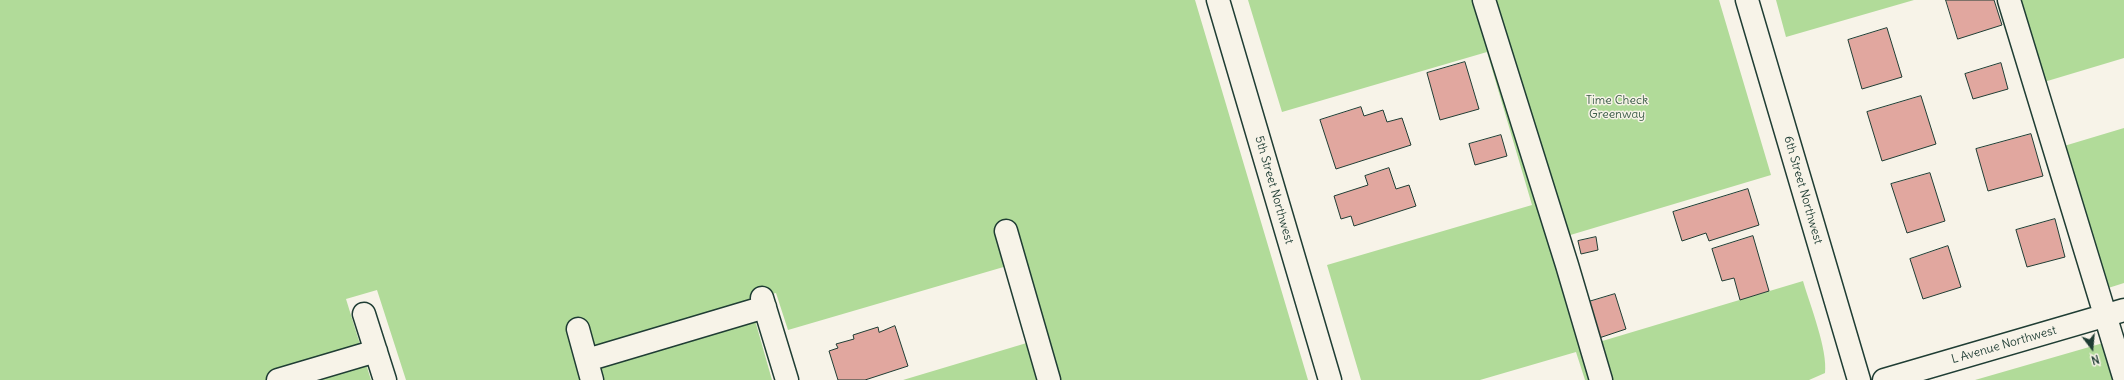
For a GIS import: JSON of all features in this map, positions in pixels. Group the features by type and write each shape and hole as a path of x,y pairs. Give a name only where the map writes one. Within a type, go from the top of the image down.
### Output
{"street":[{"name":"5th Street Northwest","path":"1218,0 1330,380"},
{"path":"1484,0 1567,264 1601,380"},
{"name":"6th Street Northwest","path":"1747,0 1859,380"},
{"path":"2009,0 2115,313 2124,377"},
{"path":"1006,231 1049,380"},
{"path":"578,329 590,370 764,302 787,380"},
{"name":"L Avenue Northwest","path":"1884,380 2115,313"},
{"path":"364,314 385,380"},
{"path":"278,380 376,351"}],"green space":[{"path":"0,0 1195,0 1308,380 903,380 1030,342 1007,266 788,330 776,293 749,299 772,380 406,380 377,290 346,299 371,380 0,380"},
{"name":"Time Check Greenway","path":"1248,0 1719,0 1771,175 1567,236 1599,342 1803,281 1824,352 1825,373 1809,380 1585,380 1576,352 1480,380 1361,380 1327,265 1532,205 1487,52 1282,112"},
{"path":"1776,0 1914,0 1786,37"},
{"path":"2020,0 2124,0 2124,58 2044,82"},
{"path":"2124,128 2124,283 2105,289 2064,146"},
{"path":"2124,337 2124,380 1975,380"}],"building":[{"path":"1946,0 1994,0 2002,25 1958,39"},
{"path":"1887,28 1902,77 1862,89 1848,40"},
{"path":"1465,62 1479,109 1440,120 1427,73"},
{"path":"2001,63 2008,89 1973,99 1965,74"},
{"path":"1921,96 1936,144 1882,161 1867,112"},
{"path":"1361,107 1364,116 1383,110 1387,122 1402,118 1411,145 1336,169 1320,120"},
{"path":"2031,134 2043,176 1988,191 1976,149"},
{"path":"1501,135 1507,156 1475,165 1469,144"},
{"path":"1389,168 1396,189 1409,185 1416,206 1354,226 1351,216 1341,219 1334,196 1368,185 1365,176"},
{"path":"1930,173 1945,221 1907,233 1891,184"},
{"path":"1748,189 1759,225 1709,241 1706,233 1682,241 1673,212"},
{"path":"2055,219 2065,257 2027,267 2016,230"},
{"path":"1753,236 1769,291 1740,300 1734,278 1722,281 1712,249"},
{"path":"1596,237 1598,250 1581,254 1578,241"},
{"path":"1948,246 1961,287 1923,299 1910,259"},
{"path":"1615,294 1626,329 1596,339 1585,303"},
{"path":"895,326 908,366 865,380 838,380 829,351 838,348 836,344 854,339 853,335 878,327 879,332"}]}
